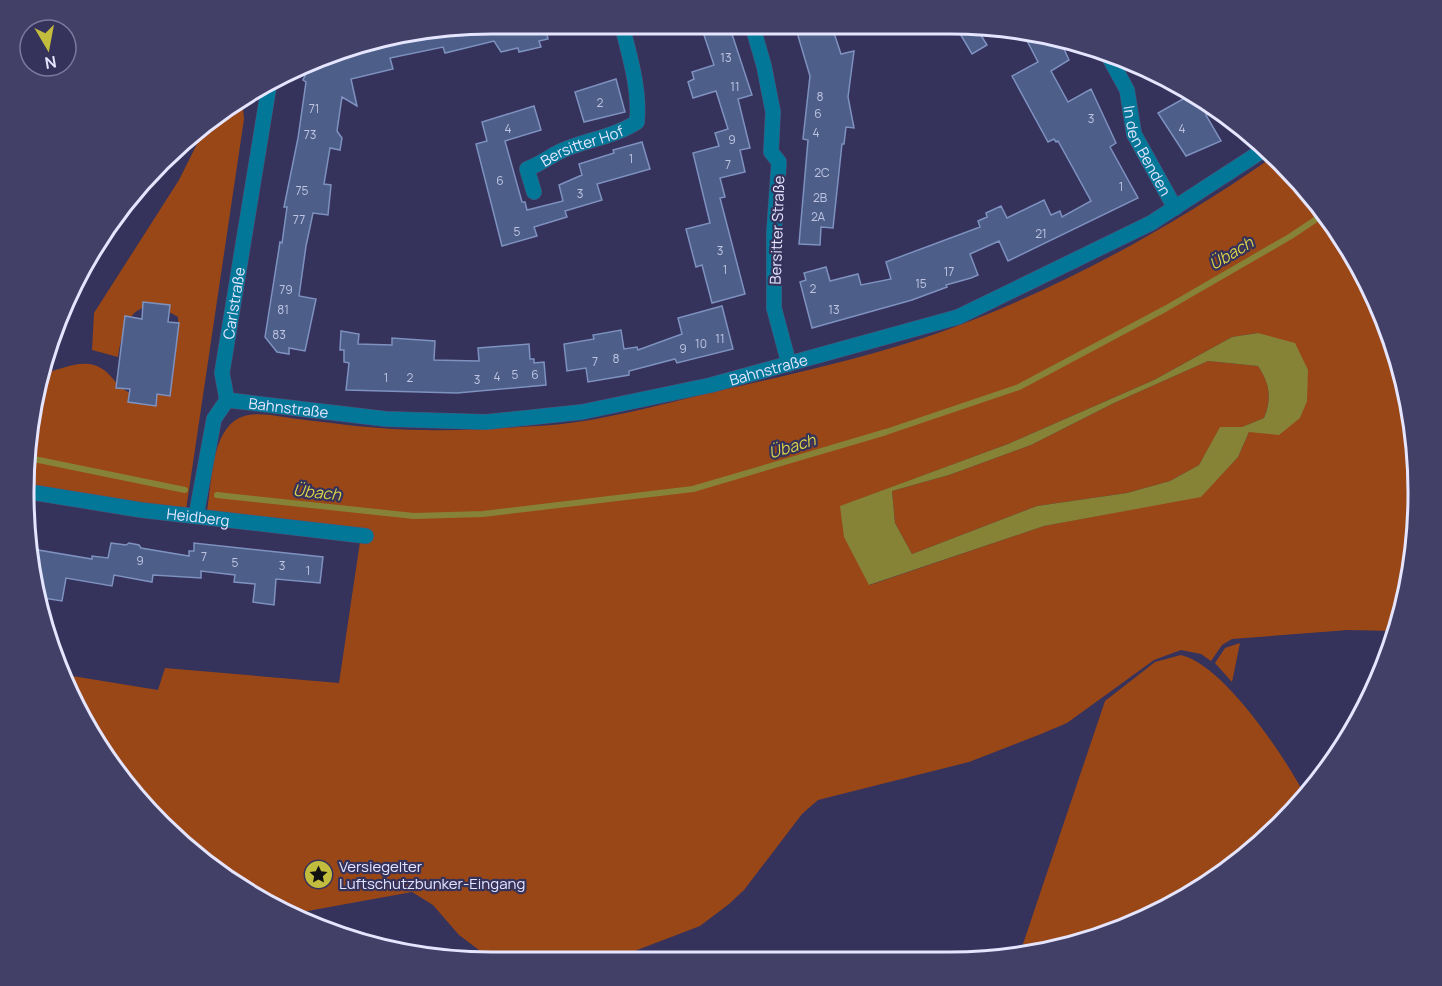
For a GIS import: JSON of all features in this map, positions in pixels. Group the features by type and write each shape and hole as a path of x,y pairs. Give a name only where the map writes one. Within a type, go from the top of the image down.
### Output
{"street":[{"name":"Bersitter Hof","path":"534,192 527,169 544,163 559,152 625,129 637,122 638,109 634,75 624,34"},
{"name":"Bersitter Straße","path":"755,34 773,112 771,152 779,162 773,264 774,308 789,364"},
{"name":"In den Benden","path":"1113,65 1127,90 1134,134 1175,208"},
{"name":"Carlstraße","path":"227,400 222,373 268,94"},
{"name":"Bahnstraße","path":"227,400 386,419 486,422 582,412 711,385 958,317 1125,236 1175,208 1257,154"},
{"path":"196,516 214,419 227,400"},
{"name":"Heidberg","path":"34,493 196,516 366,536"}],"shaded area":[{"path":"243,109 244,119 186,510 34,489 38,433 51,371 74,365 90,364 104,370 132,394 161,369 172,354 178,332 178,317 151,307 142,308 128,321 118,357 92,350 94,313 179,180 198,142"},
{"path":"1265,162 1294,191 1330,238 1360,290 1373,318 1392,374 1404,433 1407,463 1407,523 1404,553 1386,631 1348,630 1232,639 1222,645 1211,661 1201,654 1181,650 1154,660 1067,723 1041,734 969,762 818,800 802,814 744,890 700,926 632,952 481,952 459,935 433,905 412,892 306,911 238,874 191,838 169,817 129,772 112,748 73,676 158,690 165,668 339,683 360,542 207,511 218,446 223,434 239,418 253,414 408,430 467,430 560,424 627,413 800,372 941,332 1071,276 1195,208","holes":["1258,333 1300,418 1249,432 1238,457 1201,496 1044,526 870,585 841,506 1008,444 1154,380 1232,337"]},
{"path":"1258,333 1295,343 1308,370 1307,401 1300,418 1279,435 1249,432 1238,457 1201,497 1044,526 869,585 844,537 840,506 1008,444 1154,380 1232,337","holes":["1208,361 1258,366 1265,379 1269,398 1264,418 1242,427 1220,427 1199,465 1170,481 1127,493 1037,506 912,554 895,523 892,491 949,475 1031,445 1114,403"]},
{"path":"1208,361 1258,366 1265,379 1269,397 1264,418 1242,427 1220,428 1199,465 1170,481 1127,493 1037,506 912,554 895,523 892,491 949,475 1031,445 1114,403"},
{"path":"1240,643 1232,682 1215,663 1225,648"},
{"path":"1181,655 1198,662 1216,676 1234,693 1268,736 1300,787 1251,838 1228,857 1178,890 1124,917 1096,927 1038,943 1023,944 1105,701 1155,662"}],"building":[{"path":"547,34 548,39 539,41 541,47 519,52 518,48 501,52 494,41 445,53 443,47 390,58 393,69 351,79 357,106 342,97 337,131 342,138 340,150 330,148 324,184 331,185 328,215 313,213 306,246 299,296 316,299 305,351 289,348 289,354 277,352 265,337 280,242 282,243 287,207 284,207 298,138 306,82 303,80 305,75 346,59 374,50 433,38 463,35"},
{"path":"704,34 732,34 752,95 738,99 750,148 740,150 745,172 720,178 725,197 720,198 745,294 712,303 702,265 696,267 686,229 710,223 693,153 719,146 715,133 728,129 716,91 693,98 688,82 694,79 692,72 714,65"},
{"path":"797,34 834,34 841,54 854,51 848,97 854,128 846,127 833,228 821,227 820,245 799,244 808,140 803,139 810,76"},
{"path":"960,34 981,35 987,45 972,54"},
{"path":"1027,41 1064,49 1069,60 1051,71 1068,102 1091,89 1116,143 1110,147 1138,198 1008,261 999,241 970,254 978,275 971,278 946,285 947,287 912,300 812,328 800,282 806,280 804,273 826,267 830,281 858,274 861,285 891,279 886,262 980,227 978,221 987,217 986,213 1001,206 1007,218 1044,200 1051,215 1060,211 1062,217 1091,201 1058,141 1054,139 1048,142 1012,76 1038,62"},
{"path":"616,79 625,112 584,122 575,92"},
{"path":"1183,99 1207,114 1221,141 1186,156 1158,113"},
{"path":"534,106 541,130 505,141 522,202 525,202 527,210 563,201 559,185 582,175 579,164 614,153 613,150 642,142 650,169 597,184 602,200 565,211 567,217 534,227 537,236 502,246 476,144 487,141 482,122"},
{"path":"143,302 170,305 168,322 179,323 170,396 157,394 156,406 128,402 130,389 116,388 125,316 142,319"},
{"path":"722,306 733,349 677,363 675,359 629,371 629,375 588,382 586,368 567,371 564,344 594,339 593,335 621,330 624,349 637,347 638,350 682,334 678,318"},
{"path":"341,331 359,334 358,344 392,345 392,338 435,341 434,360 479,361 478,348 529,344 530,359 534,359 534,363 544,362 546,385 457,393 346,390 349,363 344,362 344,350 340,350"},
{"path":"111,543 126,545 129,543 139,545 141,548 189,556 189,551 194,551 194,543 323,557 320,583 276,579 274,605 253,602 255,584 234,582 235,575 201,571 201,578 153,575 152,582 114,575 112,586 66,578 62,601 47,599 38,550 92,559 92,556 108,558"}],"waterway":[{"name":"Übach","path":"217,495 414,516 483,514 693,489 886,432 1019,387 1165,309 1317,219"},
{"name":"Übach","path":"35,459 185,490"}],"place":[{"name":"Versiegelter Luftschutzbunker-Eingang","path":"318,875"}]}
